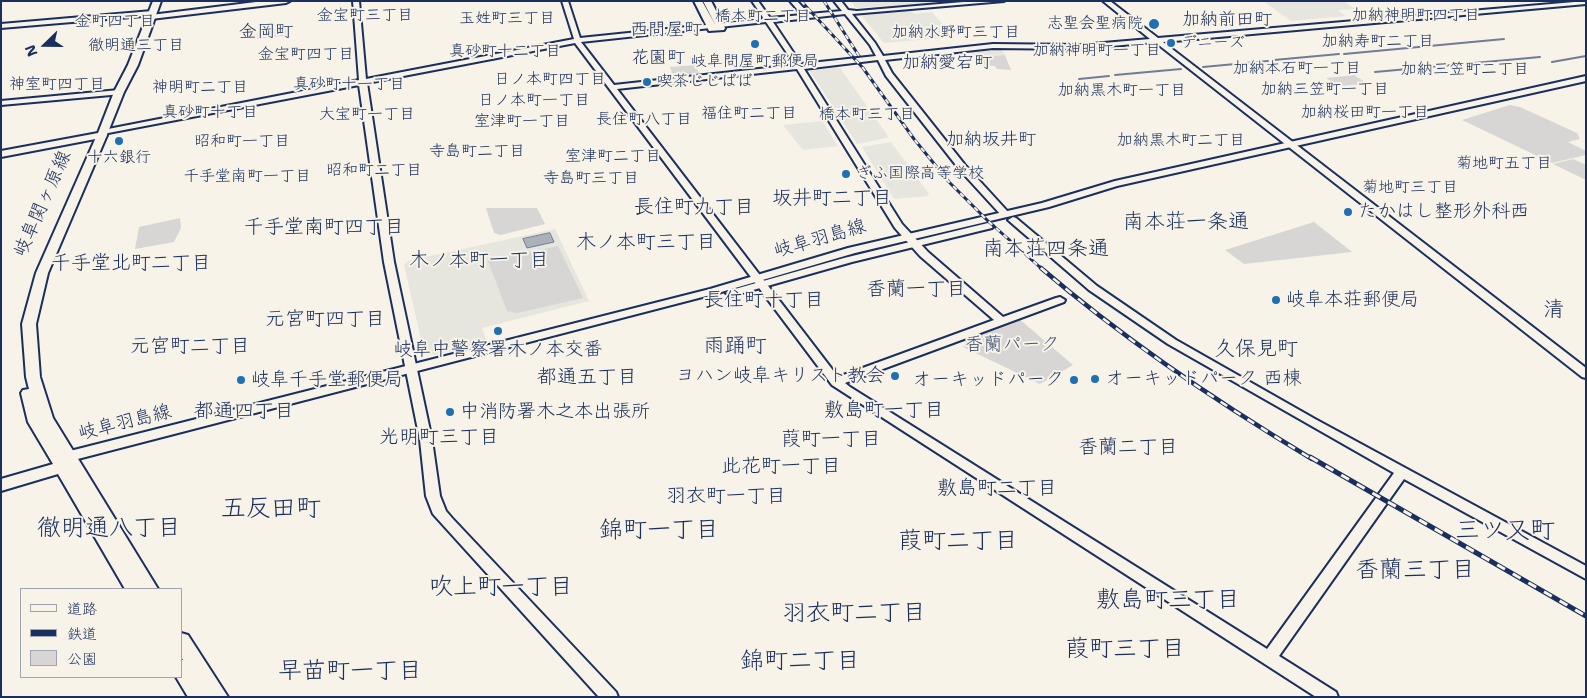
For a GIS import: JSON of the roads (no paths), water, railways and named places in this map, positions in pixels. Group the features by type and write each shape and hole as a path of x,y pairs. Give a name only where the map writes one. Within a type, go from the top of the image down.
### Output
{"highway":[{"path":"99,132 116,92 133,65 148,15 150,1"},
{"path":"148,15 157,1"},
{"path":"1,153 99,132"},
{"path":"1,153 99,132"}],"main road":[{"path":"1,26 148,15 254,1"},
{"path":"1,30 286,1"},
{"path":"698,1 715,27"},
{"path":"707,1 715,27"},
{"name":"岐阜羽島線","path":"66,461 759,281 909,240 1586,78"},
{"name":"岐阜羽島線","path":"1294,147 1586,82"},
{"name":"岐阜関ヶ原線","path":"66,461 33,414 25,380 21,325 33,275 99,132"},
{"path":"1,477 66,461"},
{"path":"1,485 66,461"},
{"path":"66,461 133,588"},
{"path":"66,461 148,588"},
{"path":"182,643 218,697"},
{"path":"182,670 199,697"}],"street":[{"path":"356,1 363,82 389,262 426,440 433,496 440,514 610,697"},
{"path":"565,1 578,41 836,382 1330,697"},
{"path":"756,1 896,223 909,240 1001,321"},
{"path":"793,1 806,16"},
{"path":"837,1 852,14 878,44 889,74 962,167 1009,217 1078,277 1128,313 1181,347 1586,573"},
{"path":"844,1 852,14"},
{"path":"769,21 1001,1"},
{"path":"1106,1 1586,374"},
{"path":"612,87 993,46 1073,48 1586,2"},
{"path":"99,132 578,41 806,16 852,14"},
{"path":"1,103 116,92"},
{"path":"836,382 1060,300"},
{"path":"1269,658 1402,472"}],"waterway":[{"path":"1344,54 1504,39"},
{"path":"1274,60 1339,54"},
{"path":"1552,62 1586,56"},
{"path":"1375,72 1540,57"},
{"path":"1203,67 1268,61"},
{"path":"1115,75 1181,69"},
{"path":"1079,79 1109,76"}],"railway":[{"path":"801,1 863,68 914,139 949,182 987,220 1042,269"},
{"path":"824,1 859,56"},
{"path":"1041,268 1105,320 1172,369 1312,459"},
{"path":"1310,457 1586,616"}],"place":[{"name":"志聖会聖病院","path":"1154,24"},
{"name":"デニーズ","path":"1171,43"},
{"name":"岐阜問屋町郵便局","path":"755,44"},
{"name":"喫茶じじばば","path":"647,82"},
{"name":"十六銀行","path":"119,141"},
{"name":"ぎふ国際高等学校","path":"846,174"},
{"name":"たかはし整形外科西","path":"1348,212"},
{"name":"岐阜本荘郵便局","path":"1276,300"},
{"name":"岐阜中警察署木ノ本交番","path":"498,331"},
{"name":"ヨハン岐阜キリスト教会","path":"895,376"},
{"name":"オーキッドパーク 西棟","path":"1095,379"},
{"name":"岐阜千手堂郵便局","path":"241,380"},
{"name":"オーキッドパーク","path":"1074,380"},
{"name":"中消防署木之本出張所","path":"450,412"}],"district":[{"name":"金宝町三丁目","path":"365,16"},
{"name":"加納神明町四丁目","path":"1416,16"},
{"name":"橋本町二丁目","path":"763,17"},
{"name":"玉姓町三丁目","path":"507,19"},
{"name":"加納前田町","path":"1227,20"},
{"name":"金町四丁目","path":"115,22"},
{"name":"西問屋町","path":"666,30"},
{"name":"金岡町","path":"266,32"},
{"name":"加納水野町三丁目","path":"956,33"},
{"name":"加納寿町二丁目","path":"1378,42"},
{"name":"徹明通三丁目","path":"136,46"},
{"name":"加納神明町一丁目","path":"1097,51"},
{"name":"真砂町十二丁目","path":"505,52"},
{"name":"金宝町四丁目","path":"306,55"},
{"name":"花園町","path":"658,58"},
{"name":"加納愛宕町","path":"947,63"},
{"name":"加納本石町一丁目","path":"1297,69"},
{"name":"加納三笠町二丁目","path":"1465,70"},
{"name":"日ノ本町四丁目","path":"550,80"},
{"name":"神室町四丁目","path":"57,85"},
{"name":"真砂町十一丁目","path":"349,85"},
{"name":"神明町二丁目","path":"200,88"},
{"name":"加納三笠町一丁目","path":"1325,90"},
{"name":"加納黒木町一丁目","path":"1122,91"},
{"name":"日ノ本町一丁目","path":"534,101"},
{"name":"真砂町十丁目","path":"210,113"},
{"name":"加納桜田町一丁目","path":"1365,113"},
{"name":"福住町二丁目","path":"749,114"},
{"name":"大宝町一丁目","path":"367,115"},
{"name":"橋本町三丁目","path":"867,115"},
{"name":"長住町八丁目","path":"644,120"},
{"name":"室津町一丁目","path":"522,122"},
{"name":"加納坂井町","path":"991,140"},
{"name":"加納黒木町二丁目","path":"1181,141"},
{"name":"昭和町一丁目","path":"242,142"},
{"name":"寺島町二丁目","path":"477,152"},
{"name":"室津町二丁目","path":"613,157"},
{"name":"菊地町五丁目","path":"1504,164"},
{"name":"昭和町二丁目","path":"374,171"},
{"name":"千手堂南町一丁目","path":"247,177"},
{"name":"寺島町三丁目","path":"591,179"},
{"name":"菊地町三丁目","path":"1410,188"},
{"name":"坂井町二丁目","path":"832,199"},
{"name":"長住町九丁目","path":"694,208"},
{"name":"南本荘一条通","path":"1186,223"},
{"name":"千手堂南町四丁目","path":"324,228"},
{"name":"木ノ本町三丁目","path":"646,243"},
{"name":"南本荘四条通","path":"1046,250"},
{"name":"木ノ本町一丁目","path":"479,261"},
{"name":"千手堂北町二丁目","path":"131,264"},
{"name":"香蘭一丁目","path":"916,290"},
{"name":"長住町十丁目","path":"764,301"},
{"name":"清","path":"1554,311"},
{"name":"元宮町四丁目","path":"325,320"},
{"name":"元宮町二丁目","path":"190,347"},
{"name":"雨踊町","path":"735,347"},
{"name":"久保見町","path":"1256,350"},
{"name":"都通五丁目","path":"587,378"},
{"name":"敷島町一丁目","path":"884,411"},
{"name":"都通四丁目","path":"244,412"},
{"name":"光明町三丁目","path":"439,438"},
{"name":"葭町一丁目","path":"831,440"},
{"name":"香蘭二丁目","path":"1128,448"},
{"name":"此花町一丁目","path":"781,467"},
{"name":"敷島町二丁目","path":"997,489"},
{"name":"羽衣町一丁目","path":"726,497"},
{"name":"五反田町","path":"271,509"},
{"name":"徹明通八丁目","path":"109,529"},
{"name":"錦町一丁目","path":"659,531"},
{"name":"三ツ又町","path":"1505,531"},
{"name":"葭町二丁目","path":"958,542"},
{"name":"香蘭三丁目","path":"1415,571"},
{"name":"吹上町一丁目","path":"501,588"},
{"name":"敷島町三丁目","path":"1168,601"},
{"name":"羽衣町二丁目","path":"854,614"},
{"name":"葭町三丁目","path":"1125,650"},
{"name":"錦町二丁目","path":"800,662"},
{"name":"早苗町一丁目","path":"350,672"}],"park label":[{"name":"香蘭パーク","path":"1012,345"}]}
